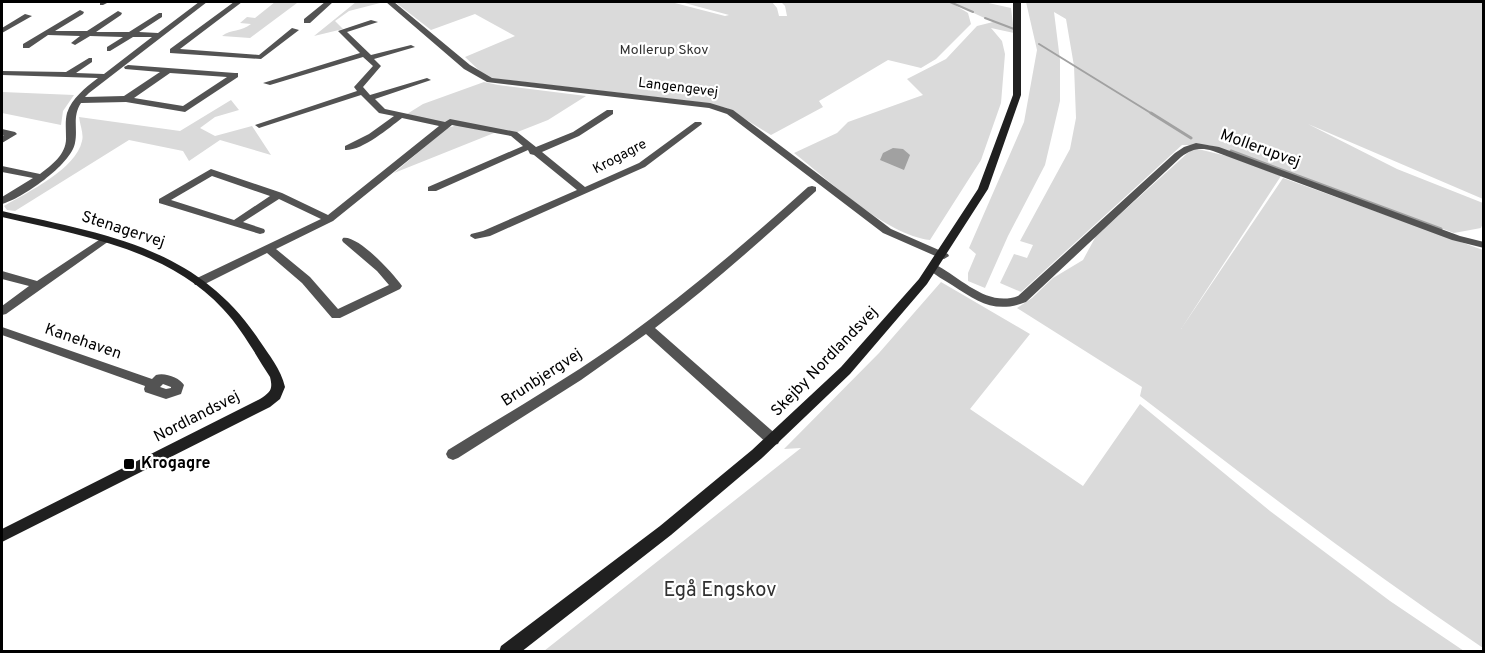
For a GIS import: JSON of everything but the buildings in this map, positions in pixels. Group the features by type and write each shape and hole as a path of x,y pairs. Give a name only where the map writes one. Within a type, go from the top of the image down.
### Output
{"street":[{"path":"2,201 40,177 66,153 71,140 69,117 78,100 104,76 203,2"},
{"path":"238,2 219,14 173,51 261,57 295,30"},
{"path":"307,21 329,2"},
{"name":"Langengevej","path":"390,2 467,67 490,80 710,106 730,112 887,231 944,256"},
{"name":"Skejby Nordlandsvej","path":"507,651 629,559 773,440 847,369 934,269 975,204 1008,132 1019,90 1023,53 1017,2"},
{"path":"26,46 80,12"},
{"path":"75,43 118,13"},
{"path":"187,14 198,14"},
{"path":"208,14 219,14"},
{"path":"110,50 159,15"},
{"path":"2,31 28,16"},
{"path":"366,95 358,87 377,66 342,32 374,22"},
{"path":"47,33 158,35"},
{"path":"267,82 367,56 411,48"},
{"path":"68,75 89,60"},
{"path":"2,66 34,66 23,74"},
{"path":"78,100 126,99 185,108 235,75 128,67"},
{"path":"126,99 168,70"},
{"path":"2,73 104,76"},
{"path":"259,125 427,80"},
{"name":"Krogagre","path":"366,95 382,111 447,125 450,122 514,134 583,190"},
{"path":"432,189 531,149 576,134 610,112"},
{"path":"348,148 372,136 401,115"},
{"name":"Krogagre","path":"475,236 486,234 642,165 698,124"},
{"path":"199,282 329,219 447,125"},
{"path":"2,132 12,134 2,140"},
{"name":"Mollerupvej","path":"934,269 988,302 1003,306 1012,304 1022,299 1187,147 1195,145 1216,148 1456,238 1484,245"},
{"path":"2,169 40,177"},
{"path":"260,231 163,201 211,172 278,195 329,219"},
{"name":"Brunbjergvej","path":"453,454 549,394 647,328 700,287 812,189"},
{"path":"234,224 278,195"},
{"name":"Stenagervej","path":"2,214 105,238 161,259 199,282 219,298 242,326 276,376 279,383 278,392"},
{"path":"2,311 105,238"},
{"path":"269,249 306,280 336,315 396,286 381,268 347,240"},
{"path":"2,275 39,285"},
{"path":"647,328 773,440"},
{"name":"Kanehaven","path":"2,331 153,384"},
{"name":"Nordlandsvej","path":"2,536 265,403 278,392"}],"green space":[{"path":"275,2 297,3 250,38 222,36 247,27 251,24 240,23 247,17 255,18"},
{"path":"356,2 384,2 349,11 335,21 343,29 314,36"},
{"name":"Mollerup Skov","path":"395,2 671,2 725,16 729,15 681,2 772,2 779,16 787,16 785,6 781,2 950,2 968,13 971,24 936,59 921,68 888,60 819,101 823,107 771,135 727,108 706,103 490,78 465,57 515,36 475,14 431,30"},
{"path":"950,2 984,2 1011,8 1014,33 991,28 1002,41 1005,54 1001,103 981,160 930,240 913,236 877,218 794,153 837,133 848,122 923,95 907,79 946,59 977,26 993,22"},
{"path":"1026,2 1483,2 1483,199 1308,124 1397,169 1483,203 1481,228 1454,233 1234,153 1209,145 1182,145 1021,292 1000,283 1014,254 1027,258 1033,245 1020,241 1070,149 1076,118 1074,66 1066,19 1054,12 1060,60 1060,101 1045,165 1008,236 985,288 968,281 968,273 976,254 969,248 1024,122 1037,50"},
{"path":"484,82 586,96 548,120 515,133 445,124 407,114 423,104"},
{"path":"2,92 74,95 63,111 61,125 2,113"},
{"path":"231,100 239,110 215,117 200,128 215,136 252,126 271,155 220,140 189,161 183,151 129,140 15,211 7,210 4,206 50,179 71,161 82,141 79,117 180,131"},
{"path":"458,125 494,133 394,173 447,128"},
{"path":"1198,149 1231,157 1281,176 1181,329 1283,178 1483,250 1483,648 1352,556 1182,429 1140,396 1142,387 1017,308 1032,298 1053,278 1083,260 1096,236 1191,150"},
{"name":"Egå Engskov","path":"941,282 1030,334 970,409 1083,486 1140,404 1270,511 1390,601 1464,651 544,651 801,448 784,449 879,353"}],"shaded area":[{"path":"893,148 903,149 910,155 904,170 880,160 883,153"}],"waterway":[{"path":"950,2 973,12"},
{"path":"985,18 1014,29"},
{"path":"1039,44 1154,115"},
{"path":"1151,113 1191,138"},
{"path":"1231,151 1441,229"}],"place":[{"name":"Krogagre","path":"129,464"}]}
